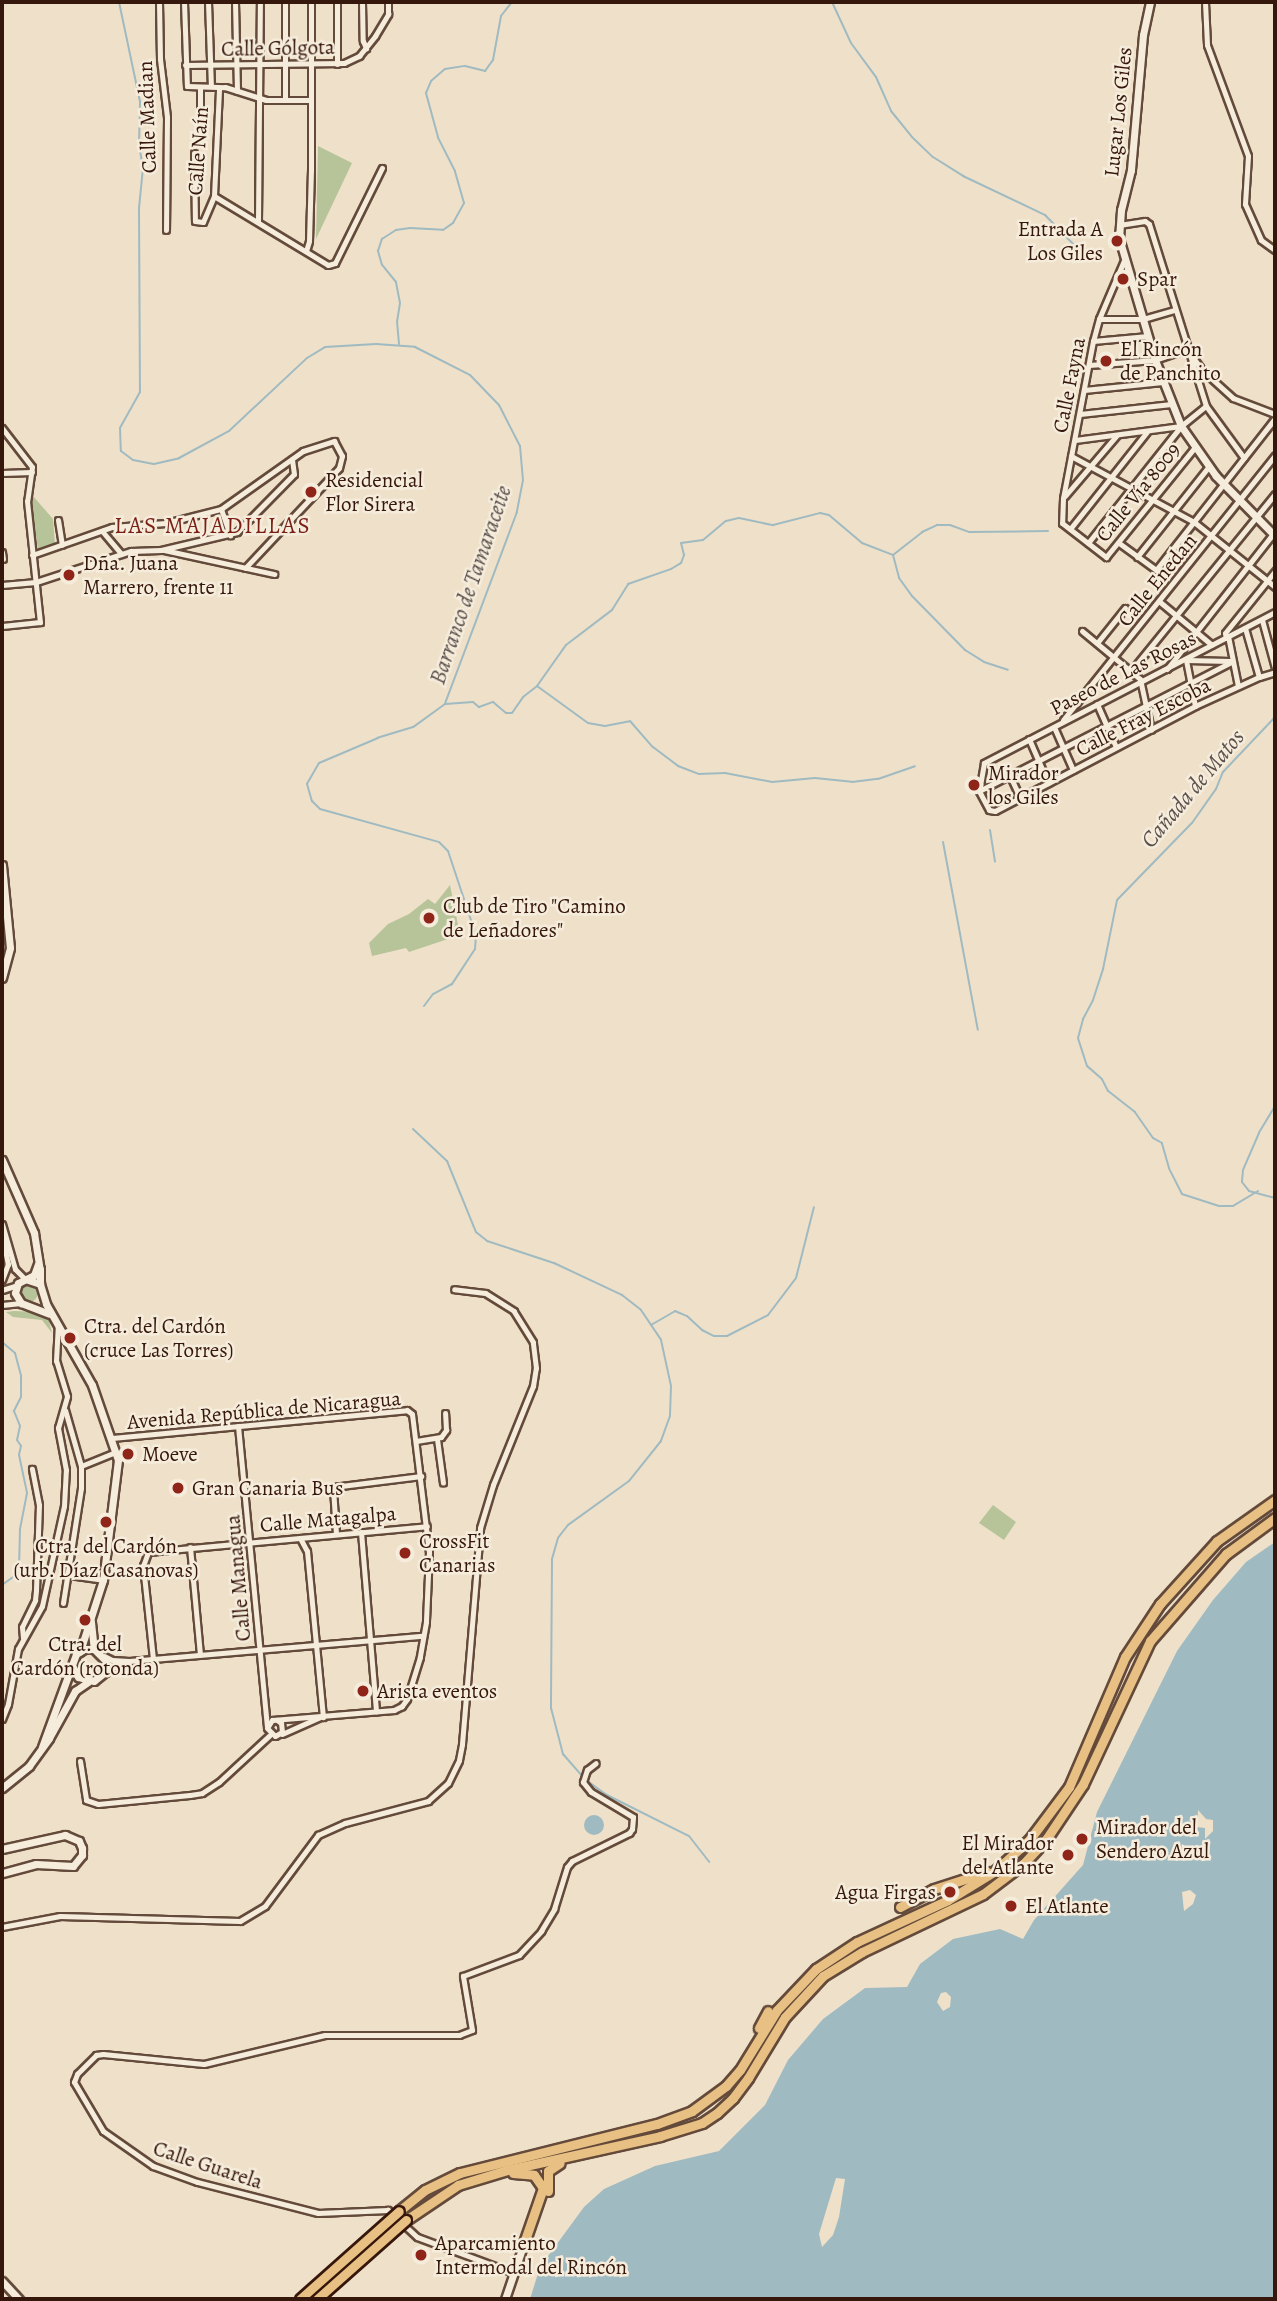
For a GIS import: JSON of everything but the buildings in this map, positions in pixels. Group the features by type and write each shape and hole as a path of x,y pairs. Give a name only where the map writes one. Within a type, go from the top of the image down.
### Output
{"highway":[{"path":"300,2299 398,2211 425,2190 460,2173 679,2117 706,2102 740,2070 777,2010 816,1969 857,1942 975,1885 1013,1856 1043,1825 1069,1787 1125,1657 1140,1630 1217,1541 1275,1500"},
{"path":"317,2299 406,2220 435,2198 477,2178 685,2129 717,2113 748,2078 785,2017 823,1976 862,1952 947,1914 1001,1881 1047,1839 1083,1784 1136,1664 1169,1615 1226,1554 1275,1518"},
{"path":"1055,1836 1086,1787 1102,1754 1108,1731"},
{"path":"900,1907 934,1889 984,1874 1013,1856"},
{"path":"947,1914 962,1911 992,1893 1030,1863"},
{"path":"726,2085 768,2011"},
{"path":"524,2243 546,2202 548,2171 553,2166 585,2154"},
{"path":"435,2198 498,2176 522,2172 534,2175 542,2185 543,2197 524,2243"}],"street":[{"name":"Calle Madian","path":"159,2 160,59 167,117 166,230"},
{"path":"184,2 187,86 211,86 219,89 225,87 260,98 310,100"},
{"path":"208,2 211,86"},
{"path":"235,2 237,91"},
{"path":"258,221 260,2"},
{"path":"285,2 285,100"},
{"path":"306,251 309,241 311,2"},
{"path":"337,2 337,64"},
{"path":"362,2 363,41 366,48"},
{"path":"366,48 388,14 388,2"},
{"name":"Lugar Los Giles","path":"1119,225 1131,170 1143,35 1150,2"},
{"path":"1205,2 1207,45 1248,156 1245,204 1261,240 1275,250"},
{"name":"Calle Gólgota","path":"185,65 337,64 350,61 366,48"},
{"path":"200,88 200,142"},
{"name":"Calle Naín","path":"194,153 195,220 203,222 214,196 219,89"},
{"path":"214,196 328,265 335,263 382,168"},
{"path":"1167,668 1275,534 1224,485 1181,426 1148,337 1125,258 1119,225 1145,221 1149,224 1206,406 1244,458"},
{"name":"Calle Fayna","path":"1070,529 1062,523 1063,498 1093,341 1099,319 1125,258"},
{"path":"1099,319 1143,319 1174,310"},
{"path":"1093,341 1148,337"},
{"path":"1089,365 1155,359 1187,349"},
{"path":"1119,543 1156,570 1275,416 1233,398 1202,370 1187,349"},
{"path":"1084,390 1163,382"},
{"path":"1080,414 1171,404"},
{"path":"1147,432 1070,529 1088,543 1181,426 1206,406"},
{"path":"1075,440 1181,426"},
{"path":"2,428 30,462 32,472 27,501 40,622 2,626"},
{"path":"1063,498 1116,435"},
{"path":"32,555 112,527 178,521 221,509 303,451 334,441 342,456 339,468 244,568"},
{"name":"Calle Vía 8009","path":"1088,543 1106,557 1195,447"},
{"name":"Calle Enedan","path":"1061,722 1213,536 1275,455"},
{"path":"1071,456 1194,522 1275,587"},
{"path":"2,585 36,582 121,554 161,550 230,535 242,529 294,474 292,459"},
{"path":"1137,557 1209,466"},
{"path":"2,473 32,472"},
{"path":"1132,671 1275,494"},
{"path":"221,509 230,535"},
{"path":"58,520 62,545"},
{"path":"102,531 121,554"},
{"path":"161,550 274,574"},
{"path":"2,552 3,559"},
{"path":"1238,686 1225,633 1275,571"},
{"path":"1160,602 1212,645"},
{"path":"1097,643 1125,608"},
{"name":"Paseo de Las Rosas","path":"979,791 984,763 1275,612"},
{"path":"1262,620 1275,670"},
{"path":"1245,628 1259,677"},
{"path":"1082,631 1142,681 1151,730"},
{"path":"1195,706 1186,660 1233,661"},
{"path":"979,791 1233,661"},
{"name":"Calle Fray Escoba","path":"979,791 989,810 995,811 1195,706 1275,670"},
{"path":"1097,704 1116,747"},
{"path":"1054,727 1073,770"},
{"path":"1029,739 1048,783"},
{"path":"1010,776 1020,797"},
{"path":"2,865 10,948 2,978"},
{"path":"2,1160 34,1233 41,1288 38,1302 2,1305"},
{"path":"2,1224 15,1269 25,1279 41,1288 58,1325 92,1385 112,1438 118,1471 103,1580 80,1651 42,1746"},
{"path":"2,1234 8,1264 2,1280"},
{"path":"2,1290 17,1285 36,1272 39,1260"},
{"path":"2,1718 8,1704 23,1638 42,1606 64,1506 66,1470 58,1428 65,1410 67,1392 56,1361 58,1325 46,1311 26,1304 16,1297 17,1285"},
{"path":"2,1927 60,1916 120,1916 200,1922 248,1918 271,1899 318,1835 345,1823 428,1801 448,1783 459,1760 462,1744 480,1528 493,1485 533,1386 536,1360 528,1331 514,1311 485,1293 454,1289"},
{"path":"63,1603 81,1505 81,1466 65,1410"},
{"name":"Avenida República de Nicaragua","path":"112,1438 407,1410 413,1418 416,1441"},
{"path":"270,1735 267,1728 272,1720 394,1710 402,1706 407,1699 424,1636 429,1552 416,1441 437,1439 446,1430 444,1413"},
{"name":"Calle Managua","path":"238,1426 267,1728"},
{"path":"437,1439 443,1483"},
{"path":"81,1466 116,1452"},
{"path":"23,1638 22,1627 35,1600 36,1590 39,1505 32,1469"},
{"path":"336,1534 333,1487 340,1484 421,1476"},
{"name":"Calle Matagalpa","path":"153,1660 143,1560 149,1551 427,1526"},
{"path":"361,1532 376,1711"},
{"path":"300,1538 306,1546 322,1717"},
{"path":"190,1547 201,1655"},
{"path":"69,1575 103,1580"},
{"path":"91,1615 89,1632 94,1648 112,1660 153,1660 424,1636"},
{"path":"80,1651 94,1648"},
{"path":"104,1656 105,1672"},
{"path":"2,1788 29,1766 75,1691 98,1679 105,1672 130,1661"},
{"path":"73,1667 78,1677 88,1682"},
{"path":"80,1761 86,1800 99,1804 202,1793 219,1782 270,1735 279,1735 322,1717"},
{"path":"277,1720 283,1727 279,1735"},
{"name":"Calle Guarela","path":"514,2273 417,2237 388,2210 318,2213 198,2182 153,2166 103,2131 74,2082 77,2074 96,2055 103,2054 204,2064 325,2035 459,2035 472,2030 463,1976 519,1955 541,1931 554,1909 567,1867 572,1861 629,1833 632,1829 633,1817 591,1792 583,1782 587,1770 596,1763"},
{"path":"2,1849 65,1835 79,1841 82,1848 82,1855 73,1866 36,1864 2,1873"},
{"path":"505,2299 524,2243"},
{"path":"2,2281 19,2299"}],"green space":[{"path":"318,146 352,163 316,239"},
{"path":"33,496 53,519 55,545 38,550 32,508"},
{"name":"Club de Tiro \"Camino de Leñadores\"","path":"450,885 460,935 409,952 406,948 372,956 369,943 388,924 409,914 428,899 435,904"},
{"path":"29,1284 35,1287 38,1293 35,1299 29,1302 23,1299 20,1293 23,1287"},
{"path":"6,1312 38,1312 48,1317 52,1333 42,1320 13,1317"},
{"path":"993,1505 1016,1522 1004,1540 979,1523"}],"water":[{"path":"1275,1542 1275,2299 530,2299 540,2267 584,2207 604,2189 655,2166 719,2151 765,2105 788,2060 823,2019 865,1988 907,1987 920,1964 953,1939 1000,1929 1023,1939 1034,1920 1083,1865 1097,1812 1177,1651 1213,1600 1246,1562","holes":["1198,1810 1206,1819 1213,1820 1213,1831 1205,1839 1205,1828 1197,1827","1190,1890 1196,1895 1193,1904 1184,1911 1182,1892","946,1992 951,1997 950,2007 943,2011 937,2002 941,1993","836,2178 845,2179 833,2235 822,2247 819,2234"]},
{"path":"594,1815 601,1818 604,1825 601,1832 594,1835 587,1832 584,1825 587,1818"}],"waterway":[{"name":"Barranco de Tamaraceite","path":"119,2 140,102 139,145 143,168 139,208 140,392 120,428 121,451 133,460 154,464 179,458 229,431 307,358 325,347 376,344 415,347 470,375 499,405 520,446 523,480 517,512 445,704 413,727 378,738 319,763 307,784 312,801 320,809 439,842 448,851 476,935 475,949 452,984 433,994 424,1006"},
{"path":"399,344 397,322 400,303 396,282 382,265 378,251 382,239 396,230 443,230 453,223 464,203 455,171 438,137 426,93 431,81 445,69 465,66 485,71 493,60 501,16 512,2"},
{"path":"832,2 851,43 876,77 891,111 912,137 933,157 963,176 1045,215 1077,248"},
{"path":"445,704 473,702 479,707 493,702 506,713 512,713 523,697 537,686 566,645 612,610 628,584 681,563 684,555 681,543 703,540 726,521 739,518 773,525 820,513 829,515 862,543 893,555 899,578 912,596 965,650 984,662 1008,670"},
{"path":"893,555 922,532 937,525 950,525 969,532 1048,531"},
{"path":"537,686 588,723 605,726 630,721 653,747 678,766 699,774 725,773 772,782 815,778 852,782 878,779 915,766"},
{"name":"Cañada de Matos","path":"1258,1191 1233,1206 1219,1206 1182,1194 1169,1168 1162,1143 1153,1138 1135,1112 1108,1091 1102,1079 1087,1066 1078,1038 1103,969 1117,900 1192,823 1216,789 1223,772 1275,717"},
{"path":"990,830 995,862"},
{"path":"943,842 978,1030"},
{"path":"1275,1106 1259,1133 1243,1170 1242,1182 1249,1191 1275,1198"},
{"name":"Barranco de Tamaraceite","path":"413,1129 447,1161 476,1232 487,1241 554,1263 622,1295 641,1310 661,1340 671,1386 670,1416 661,1441 629,1481 568,1525 558,1538 552,1559 551,1708 563,1754 582,1776"},
{"path":"651,1325 675,1311 687,1316 702,1330 714,1336 727,1336 768,1315 796,1278 814,1207"},
{"path":"2,1342 15,1353 21,1376 21,1397 14,1411 20,1426 17,1440 21,1446 19,1455 27,1493 20,1529 19,1569 2,1585"},
{"name":"Barranco de Tamaraceite","path":"586,1780 605,1794 689,1836 709,1862"}],"place":[{"name":"Entrada A Los Giles","path":"1117,241"},
{"name":"Spar","path":"1123,279"},
{"name":"El Rincón de Panchito","path":"1106,361"},
{"name":"Residencial Flor Sirera","path":"311,492"},
{"name":"Dña. Juana Marrero, frente 11","path":"69,575"},
{"name":"Mirador los Giles","path":"974,785"},
{"name":"Club de Tiro \"Camino de Leñadores\"","path":"429,918"},
{"name":"Ctra. del Cardón (cruce Las Torres)","path":"70,1338"},
{"name":"Moeve","path":"128,1454"},
{"name":"Gran Canaria Bus","path":"178,1488"},
{"name":"Ctra. del Cardón (urb. Díaz Casanovas)","path":"106,1522"},
{"name":"CrossFit Canarias","path":"405,1553"},
{"name":"Ctra. del Cardón (rotonda)","path":"85,1620"},
{"name":"Arista eventos","path":"363,1691"},
{"name":"Mirador del Sendero Azul","path":"1082,1839"},
{"name":"El Mirador del Atlante","path":"1068,1855"},
{"name":"Agua Firgas","path":"950,1892"},
{"name":"El Atlante","path":"1011,1906"},
{"name":"Aparcamiento Intermodal del Rincón","path":"421,2255"}],"district":[{"name":"LAS MAJADILLAS","path":"213,526"}]}
